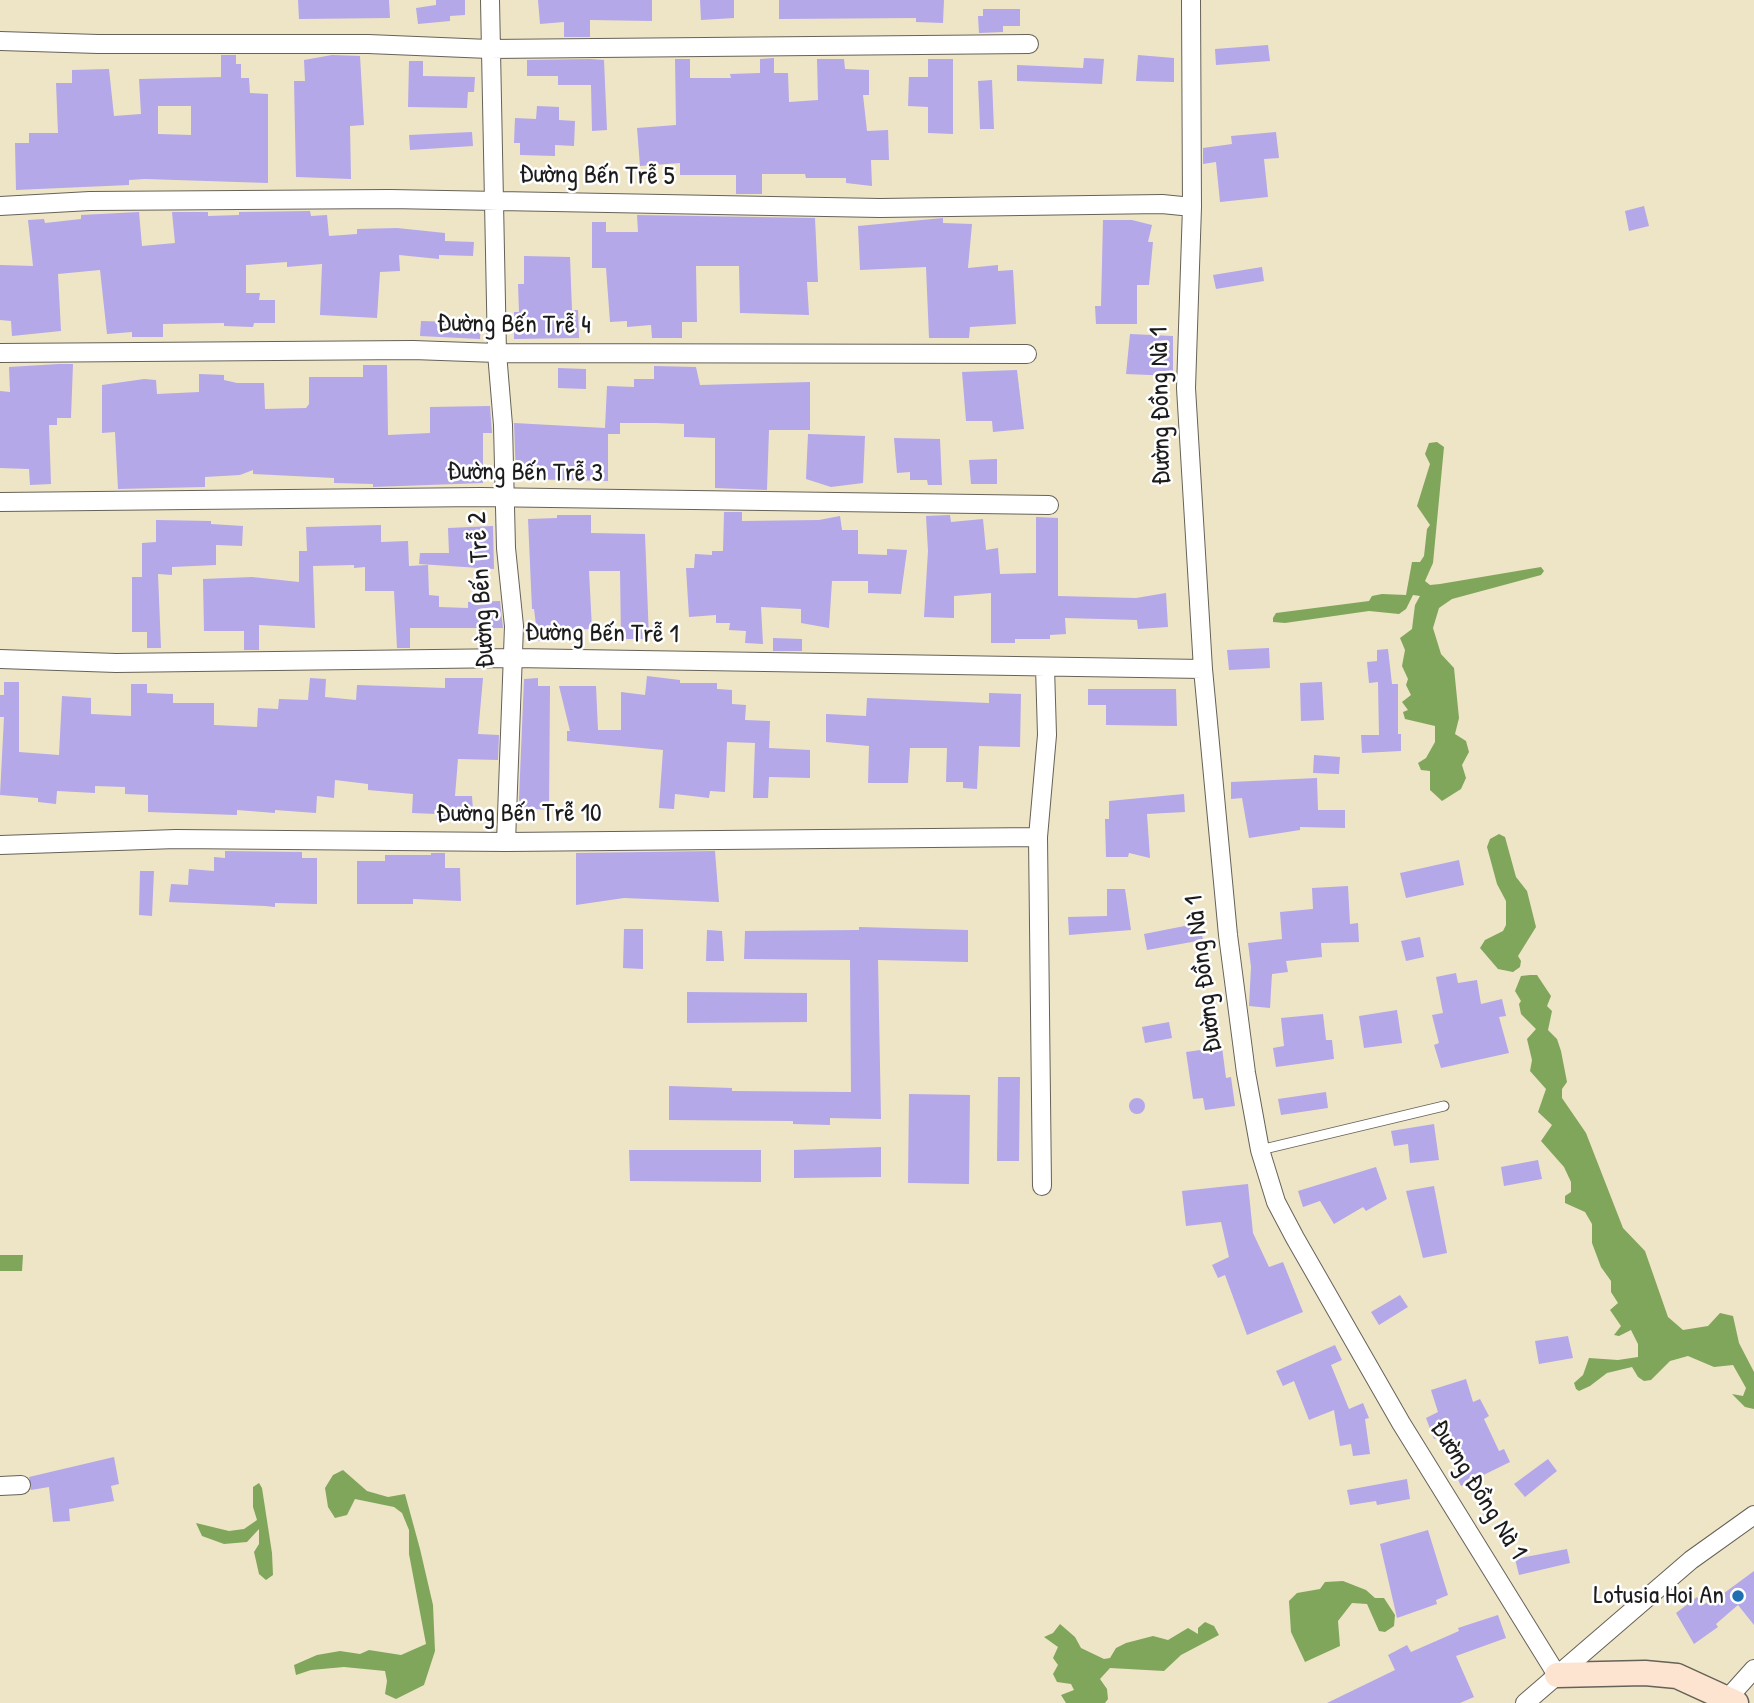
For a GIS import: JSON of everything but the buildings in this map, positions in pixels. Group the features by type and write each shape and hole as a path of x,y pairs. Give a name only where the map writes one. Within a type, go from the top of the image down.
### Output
{"street":[{"name":"Đường Bến Trễ 2","path":"490,0 497,353 503,425 503,499 514,658 506,842"},
{"name":"Đường Đồng Nà 1","path":"1191,0 1192,207 1186,388 1203,669 1228,935 1246,1073 1260,1150 1276,1202 1295,1238 1401,1423 1557,1675"},
{"path":"0,41 489,49 1029,44"},
{"name":"Đường Bến Trễ 5","path":"0,206 90,201 493,199 880,208 1162,204 1192,207"},
{"name":"Đường Bến Trễ 4","path":"0,353 413,350 497,353 1027,354"},
{"name":"Đường Bến Trễ 3","path":"0,502 503,499 1049,505"},
{"name":"Đường Bến Trễ 1","path":"0,659 116,663 514,658 1203,669"},
{"path":"1042,1186 1038,837 1047,735 1045,667"},
{"name":"Đường Bến Trễ 10","path":"0,845 176,839 506,842 1038,837"},
{"path":"0,1486 21,1485"},
{"path":"1525,1703 1691,1560 1752,1517"},
{"path":"1557,1675 1676,1675 1732,1700 1754,1668"}],"lane":[{"path":"1260,1150 1444,1106"}],"green space":[{"path":"1437,442 1444,447 1433,563 1425,581 1430,585 1541,567 1544,571 1541,575 1452,599 1439,608 1433,628 1441,654 1454,668 1459,718 1455,734 1466,741 1469,752 1462,765 1466,778 1461,789 1442,801 1430,790 1430,771 1421,770 1418,763 1426,758 1435,742 1435,726 1405,719 1403,712 1408,710 1402,702 1411,695 1402,666 1405,650 1400,638 1412,629 1415,605 1420,596 1413,595 1406,609 1399,614 1369,611 1285,623 1273,622 1276,613 1369,601 1372,596 1382,594 1406,595 1412,562 1420,562 1424,556 1427,529 1430,525 1417,506 1430,464 1425,454 1429,443"},
{"path":"1499,834 1505,837 1516,877 1527,891 1536,927 1518,956 1520,967 1513,972 1498,969 1480,948 1485,940 1503,931 1506,925 1506,901 1497,884 1487,847 1490,839"},
{"path":"1537,975 1551,996 1547,1006 1552,1011 1548,1030 1557,1039 1567,1082 1562,1089 1562,1098 1586,1133 1623,1228 1645,1251 1668,1317 1683,1330 1708,1326 1720,1313 1733,1316 1739,1343 1754,1372 1754,1409 1745,1407 1732,1394 1743,1396 1746,1388 1733,1365 1714,1367 1688,1356 1670,1361 1651,1380 1644,1381 1638,1377 1632,1367 1607,1373 1590,1386 1579,1391 1576,1389 1574,1383 1583,1375 1589,1358 1618,1360 1638,1357 1638,1344 1631,1330 1619,1336 1614,1335 1621,1326 1610,1310 1618,1303 1611,1292 1611,1281 1601,1267 1592,1243 1592,1224 1585,1212 1565,1203 1565,1196 1571,1192 1571,1182 1564,1167 1541,1141 1552,1125 1538,1112 1546,1089 1530,1071 1532,1060 1527,1039 1536,1029 1521,1014 1521,1001 1515,991 1521,976"},
{"path":"0,1255 23,1255 22,1271 0,1271"},
{"path":"343,1470 367,1491 388,1497 405,1494 433,1605 435,1651 424,1685 396,1699 385,1694 385,1671 344,1667 311,1670 296,1675 294,1665 317,1655 340,1651 360,1654 369,1650 401,1655 426,1644 409,1554 409,1530 402,1513 394,1507 355,1499 347,1515 335,1518 328,1507 325,1488 333,1475"},
{"path":"259,1483 272,1553 273,1575 266,1580 259,1574 254,1552 259,1544 259,1529 247,1542 224,1544 202,1536 196,1523 229,1531 244,1529 257,1520 253,1507 253,1487"},
{"path":"1343,1581 1366,1590 1375,1598 1384,1598 1395,1615 1394,1626 1385,1632 1379,1631 1367,1604 1352,1603 1338,1621 1340,1646 1305,1662 1291,1632 1289,1601 1297,1593 1320,1589 1325,1582"},
{"path":"1205,1622 1214,1626 1219,1635 1181,1655 1164,1671 1110,1668 1100,1679 1107,1689 1108,1699 1105,1703 1066,1703 1061,1695 1074,1690 1071,1684 1057,1682 1053,1674 1058,1665 1053,1658 1058,1647 1044,1637 1053,1633 1060,1624 1075,1637 1081,1648 1104,1659 1110,1658 1116,1648 1126,1643 1153,1636 1168,1640 1188,1628 1198,1634 1198,1628"}],"place":[{"name":"Lotusia Hoi An","path":"1738,1596"}]}
